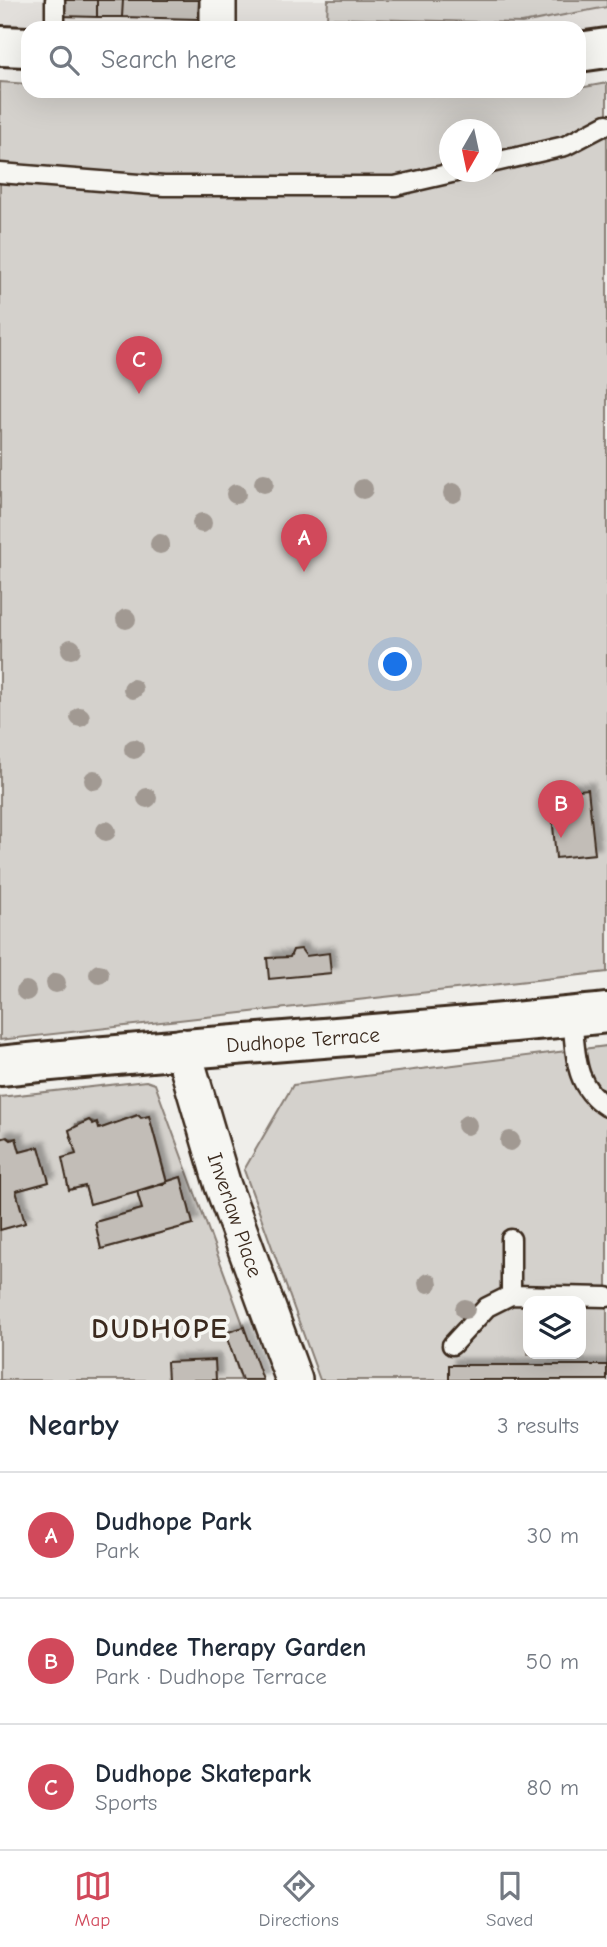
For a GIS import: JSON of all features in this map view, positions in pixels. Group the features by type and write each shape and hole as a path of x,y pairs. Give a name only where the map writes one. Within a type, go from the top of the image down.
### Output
{"street":[{"path":"218,0 218,21"},
{"path":"0,46 21,47"},
{"path":"586,51 607,48"},
{"name":"Dudhope Terrace","path":"0,1066 181,1047 374,1035 589,1015"},
{"name":"Inverlaw Place","path":"181,1047 223,1186 294,1380"}],"lane":[{"path":"55,0 55,21"},
{"path":"502,161 565,146 607,124"},
{"path":"0,173 191,186 395,186 439,176"},
{"path":"589,1015 580,1078 592,1098 607,1107"},
{"path":"511,1295 512,1238"},
{"path":"452,1345 486,1307 511,1295 607,1297"}],"shaded area":[{"path":"0,0 607,0 607,34 586,38 586,21 21,21 21,29 0,31"},
{"path":"328,0 607,0 607,7 533,21 327,18"},
{"path":"0,82 21,84 21,98 586,98 586,87 607,83 607,972 0,1040"},
{"path":"607,1046 607,1380 320,1380 244,1170 293,1085"},
{"path":"146,1081 155,1084 244,1327 226,1333 241,1380 0,1380 0,1230 25,1223 16,1191 49,1182 39,1147 20,1152 16,1138 0,1139 0,1097","holes":["137,1115 141,1118 149,1116 167,1181 181,1177 193,1224 101,1249 95,1222 142,1209 137,1191 90,1204 85,1186 69,1190 67,1182 76,1154 69,1130 75,1128 76,1124 89,1120 97,1123 99,1129"]}],"building":[{"path":"60,0 97,0 97,17 60,16"},
{"path":"97,0 123,0 122,17 97,17"},
{"path":"123,0 199,0 198,19 122,17"},
{"path":"588,789 595,854 556,858 550,793"},
{"path":"301,949 306,956 329,953 331,973 269,979 267,958 290,957 293,950"},
{"path":"138,1115 141,1118 149,1116 167,1183 90,1204 85,1186 69,1190 62,1158 76,1154 69,1130 89,1120 93,1124 97,1122 99,1129"},
{"path":"7,1137 11,1140 16,1138 20,1152 39,1147 49,1182 16,1191 25,1223 0,1230 0,1139"},
{"path":"181,1177 193,1224 101,1249 95,1222 142,1209 137,1191"},
{"path":"244,1327 263,1380 242,1380 225,1333"},
{"path":"215,1360 216,1380 168,1380 167,1362"},
{"path":"449,1365 607,1365 607,1380 449,1380"}],"place":[{"name":"Dudhope Skatepark","path":"139,394"},
{"name":"Dudhope Park","path":"304,572"},
{"name":"Dundee Therapy Garden","path":"561,838"}],"district":[{"name":"DUDHOPE","path":"160,1328"}]}
